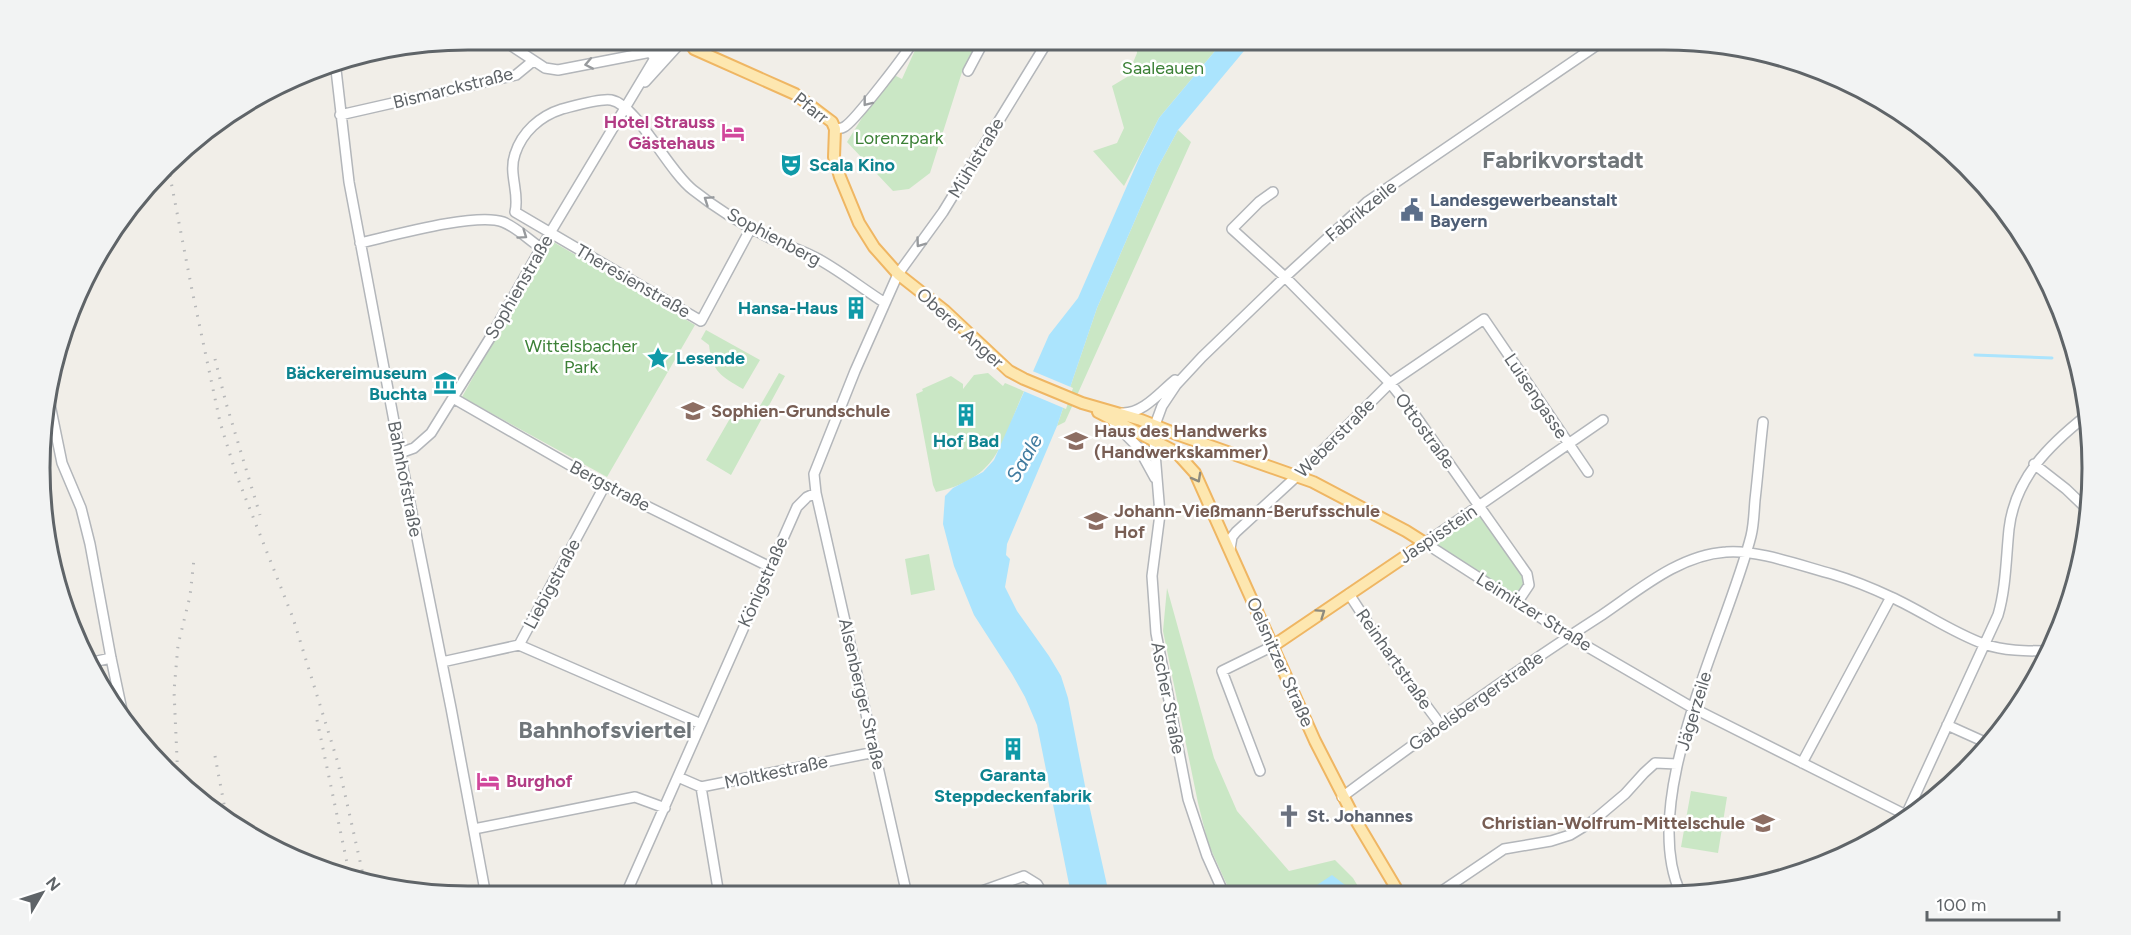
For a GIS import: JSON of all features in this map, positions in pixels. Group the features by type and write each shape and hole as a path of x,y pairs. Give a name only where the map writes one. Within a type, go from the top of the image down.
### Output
{"main road":[{"name":"Pfarr","path":"705,50 795,94 830,120 835,129 834,157 850,205 874,247 898,274"},
{"name":"Oberer Anger","path":"898,274 945,311 1000,363 1024,379 1077,402"},
{"name":"Leimitzer Straße","path":"1077,402 1155,425 1297,476 1333,492 1425,543"},
{"name":"Oelsnitzer Straße","path":"1077,402 1176,452 1195,472 1342,797 1396,886"},
{"name":"Jaspisstein","path":"1273,646 1425,543"}],"street":[{"path":"517,50 533,61"},
{"path":"650,50 656,67 654,72"},
{"name":"Sophienstraße","path":"400,453 421,443 431,433 502,318 653,55 659,50"},
{"name":"Sophienstraße","path":"625,107 676,50"},
{"path":"672,52 677,50"},
{"path":"835,129 845,127 854,119 908,50"},
{"path":"968,71 977,50"},
{"name":"Mühlstraße","path":"898,274 943,212 1042,50"},
{"name":"Fabrikzeile","path":"1155,425 1167,398 1202,357 1367,202 1590,50"},
{"name":"Bismarckstraße","path":"340,116 516,75 533,61 545,68 558,70 653,55"},
{"name":"Bahnhofstraße","path":"336,71 349,182 360,243 484,886"},
{"path":"504,222 515,212 518,203 512,169 517,148 529,128 560,110 605,99 614,100 625,107"},
{"name":"Sophienberg","path":"625,107 680,179 692,189 751,228 820,260 885,303"},
{"name":"Ottostraße","path":"1273,192 1258,202 1232,229 1285,277 1390,383 1410,408 1527,574 1529,585 1518,603"},
{"name":"Theresienstraße","path":"515,212 701,321 751,228"},
{"path":"360,243 469,220 490,219 504,222 541,248"},
{"path":"816,493 814,474 855,371 898,274"},
{"name":"Weberstraße","path":"1230,549 1232,537 1236,532 1297,476 1390,383 1484,319"},
{"name":"Luisengasse","path":"1484,319 1588,472"},
{"path":"1119,413 1133,413 1140,410 1202,357"},
{"name":"Bergstraße","path":"453,398 605,485 770,567"},
{"name":"Ascher Straße","path":"1105,416 1131,439 1144,456 1154,474 1159,495"},
{"path":"53,417 62,463 81,508 90,544 120,700"},
{"name":"Jaspisstein","path":"1425,543 1602,420"},
{"path":"1911,804 1995,622 2002,602 2010,526 2016,499 2034,464 2062,435 2079,421"},
{"name":"Jägerzeile","path":"1449,886 1504,849 1551,841 1577,830 1593,821 1625,794 1656,763 1677,764 1693,708 1752,533 1762,422"},
{"name":"Ascher Straße","path":"1155,425 1159,528 1152,576 1156,633 1188,799 1207,856 1220,886"},
{"path":"2034,464 2080,503"},
{"name":"Liebigstraße","path":"442,662 519,645 605,485"},
{"name":"Königstraße","path":"630,886 797,507 807,496 816,493"},
{"name":"Alsenberger Straße","path":"816,493 905,886"},
{"name":"Leimitzer Straße","path":"1425,543 1569,636 1693,708 1900,812"},
{"name":"Gabelsbergerstraße","path":"1342,797 1440,724 1674,568 1707,555 1726,551 1797,564 1852,580 1985,644 2020,651 2038,651"},
{"name":"Reinhartstraße","path":"1349,594 1390,657 1440,724"},
{"path":"1802,763 1891,597"},
{"path":"519,645 701,724"},
{"path":"1260,771 1221,671 1273,646"},
{"path":"98,661 111,658"},
{"path":"1947,725 1981,739"},
{"name":"Moltkestraße","path":"678,777 701,787 875,752"},
{"path":"1677,764 1669,816 1671,863 1678,885"},
{"path":"701,787 718,886"},
{"path":"474,829 635,797 665,807"},
{"path":"995,886 1024,876 1038,886"}],"green space":[{"name":"Lorenzpark","path":"915,50 973,50 962,72 930,173 909,189 893,191 847,142 870,105 894,75 902,79"},
{"name":"Saaleauen","path":"1137,50 1216,50 1159,118 1124,186 1093,151 1117,143 1124,128 1112,86 1127,77"},
{"path":"1178,130 1191,142 1065,422 1057,426 1097,308 1158,167"},
{"name":"Wittelsbacher Park","path":"550,240 695,325 607,477 462,397"},
{"path":"706,330 760,360 743,389 723,376 715,367 709,345 701,339"},
{"path":"779,373 785,376 731,475 706,460 736,408 753,418"},
{"name":"Hof Bad","path":"988,373 1003,386 1005,383 1024,391 1003,442 985,468 973,478 957,486 936,492 916,394 951,376 963,384 963,389 974,375"},
{"path":"1478,508 1524,570 1526,582 1518,602 1426,544"},
{"path":"929,554 935,590 911,595 905,559"},
{"path":"1167,588 1214,758 1237,811 1289,871 1335,860 1358,886 1227,886 1208,843 1163,631"},
{"path":"1691,791 1727,797 1718,853 1681,847"}],"water":[{"name":"Saale","path":"1216,50 1245,50 1178,130 1158,167 1097,308 1057,426 1007,544 1006,555 1010,559 1005,587 1017,611 1061,676 1068,698 1107,886 1069,886 1037,725 1012,674 974,615 954,566 943,524 945,496 953,488 983,472 994,460 1049,335 1078,298 1159,118"},
{"path":"1332,875 1346,886 1316,886"}],"pier":[{"path":"1030,370 1073,388 1066,409 1021,390"}],"waterway":[{"path":"1975,355 2052,358"}],"railway":[{"path":"170,174 220,422 236,474 293,618 338,763 362,872"},
{"path":"215,359 260,515"},
{"path":"177,768 174,691 178,645 190,596 194,559"},
{"path":"317,720 348,868"},
{"path":"215,756 225,807"}],"place":[{"name":"Hotel Strauss Gästehaus","path":"733,132"},
{"name":"Scala Kino","path":"791,165"},
{"name":"Landesgewerbeanstalt Bayern","path":"1412,210"},
{"name":"Hansa-Haus","path":"856,308"},
{"name":"Lesende","path":"658,358"},
{"name":"Bäckereimuseum Buchta","path":"445,383"},
{"name":"Sophien-Grundschule","path":"693,411"},
{"name":"Hof Bad","path":"966,415"},
{"name":"Haus des Handwerks (Handwerkskammer)","path":"1076,441"},
{"name":"Johann-Vießmann-Berufsschule Hof","path":"1096,521"},
{"name":"Garanta Steppdeckenfabrik","path":"1013,749"},
{"name":"Burghof","path":"488,781"},
{"name":"St. Johannes","path":"1289,816"},
{"name":"Christian-Wolfrum-Mittelschule","path":"1763,823"}],"district":[{"name":"Fabrikvorstadt","path":"1563,160"},
{"name":"Bahnhofsviertel","path":"605,730"}]}
